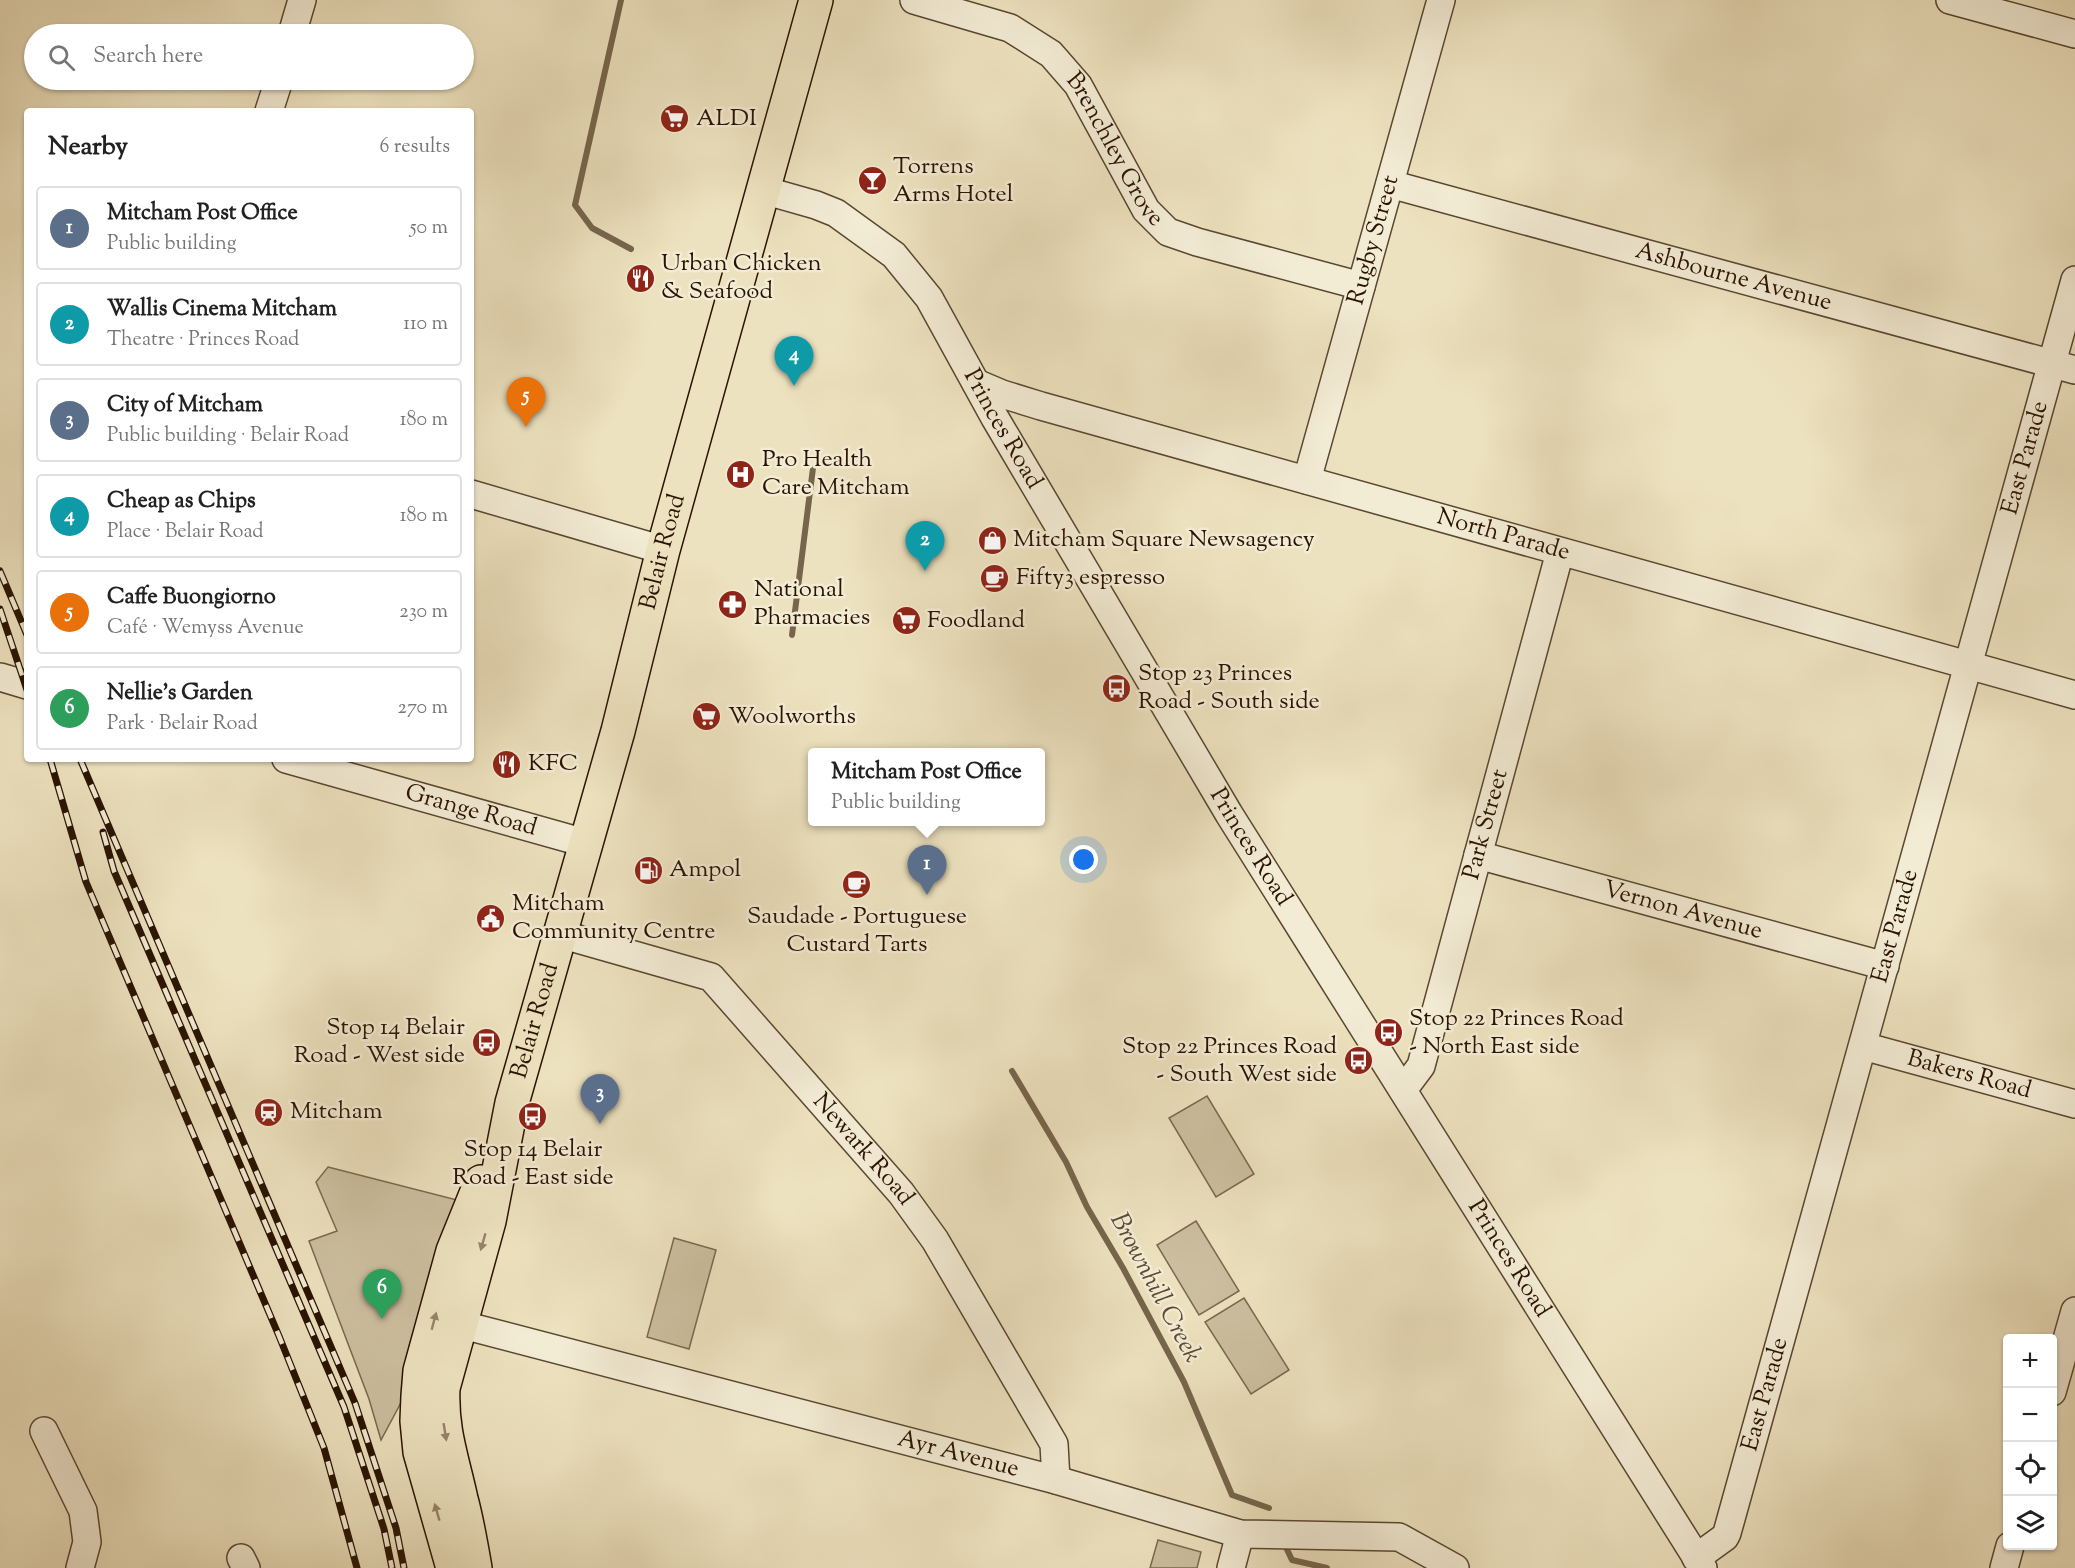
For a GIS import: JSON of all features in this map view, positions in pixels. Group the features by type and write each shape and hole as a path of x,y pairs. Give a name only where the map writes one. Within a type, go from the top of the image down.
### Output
{"main road":[{"name":"Belair Road","path":"475,1568 462,1499 447,1448 442,1414 442,1388 489,1221 512,1103 626,701 663,550 813,1"},
{"name":"Belair Road","path":"453,1568 420,1452 417,1421 420,1371 453,1251 512,1103"}],"street":[{"path":"295,24 302,0"},
{"name":"Brenchley Grove","path":"914,0 1010,28 1051,54 1078,86 1146,210 1168,232 1197,242 1361,286"},
{"name":"Rugby Street","path":"1307,480 1441,0"},
{"path":"1950,0 2075,34"},
{"path":"270,108 276,90"},
{"name":"Ashbourne Avenue","path":"1390,184 2064,367"},
{"name":"Princes Road","path":"763,190 836,213 894,255 929,298 1009,441 1229,814 1699,1565"},
{"name":"East Parade","path":"1699,1565 1725,1537 1968,665 2064,367 2075,280"},
{"name":"North Parade","path":"976,383 1038,405 2075,694"},
{"path":"1009,441 1019,418 1038,405"},
{"path":"474,495 663,550"},
{"name":"Park Street","path":"1402,1090 1421,1066 1560,552"},
{"path":"0,677 24,684"},
{"name":"Grange Road","path":"297,762 585,843"},
{"name":"Vernon Avenue","path":"1478,855 1885,966"},
{"name":"Newark Road","path":"560,934 711,977 901,1193 935,1240 1054,1444 1056,1479"},
{"name":"Bakers Road","path":"1863,1046 2075,1104"},
{"path":"2053,1388 2075,1311"},
{"name":"Ayr Avenue","path":"459,1324 1056,1479 1250,1534 1400,1536 1455,1568"},
{"path":"44,1431 83,1511 87,1542 80,1568"},
{"path":"1231,1568 1250,1534"},
{"path":"2004,1568 2009,1550"}],"shaded area":[{"path":"1207,1096 1254,1174 1216,1197 1169,1118"},
{"path":"328,1167 457,1200 404,1397 381,1440 369,1399 309,1241 337,1231 316,1182"},
{"path":"1196,1221 1239,1291 1199,1315 1157,1245"},
{"path":"674,1238 716,1250 689,1349 647,1337"},
{"path":"1244,1298 1289,1370 1251,1394 1205,1322"},
{"path":"1158,1540 1201,1552 1197,1568 1150,1568"}],"waterway":[{"name":"Brownhill Creek","path":"621,0 575,205 592,228 631,249"},
{"name":"Brownhill Creek","path":"792,635 813,468"},
{"name":"Brownhill Creek","path":"1012,1071 1066,1162 1087,1207 1123,1268 1184,1382 1232,1495 1269,1508"},
{"name":"Brownhill Creek","path":"1283,1541 1292,1560 1327,1568"}],"railway":[{"path":"0,571 24,628"},
{"path":"0,609 24,681"},
{"path":"51,762 86,882 279,1336 324,1448 357,1568"},
{"path":"81,762 355,1403 396,1528 404,1568"},
{"path":"103,832 114,871 344,1407 384,1529 392,1568"}],"place":[{"name":"ALDI","path":"675,119"},
{"name":"Torrens Arms Hotel","path":"872,181"},
{"name":"Urban Chicken & Seafood","path":"640,278"},
{"name":"Cheap as Chips","path":"794,386"},
{"name":"Caffe Buongiorno","path":"526,427"},
{"name":"Pro Health Care Mitcham","path":"741,474"},
{"name":"Mitcham Square Newsagency","path":"992,540"},
{"name":"Wallis Cinema Mitcham","path":"925,571"},
{"name":"Fifty3 espresso","path":"995,578"},
{"name":"National Pharmacies","path":"733,604"},
{"name":"Foodland","path":"906,621"},
{"name":"Stop 23 Princes Road - South side","path":"1117,688"},
{"name":"Woolworths","path":"707,717"},
{"name":"KFC","path":"507,764"},
{"name":"Ampol","path":"648,870"},
{"name":"Saudade - Portuguese Custard Tarts","path":"857,884"},
{"name":"Mitcham Post Office","path":"927,895"},
{"name":"Mitcham Community Centre","path":"491,918"},
{"name":"Stop 22 Princes Road - North East side","path":"1388,1033"},
{"name":"Stop 14 Belair Road - West side","path":"486,1042"},
{"name":"Stop 22 Princes Road - South West side","path":"1358,1061"},
{"name":"Mitcham","path":"269,1112"},
{"name":"Stop 14 Belair Road - East side","path":"533,1117"},
{"name":"City of Mitcham","path":"600,1124"},
{"name":"Nellie's Garden","path":"382,1319"}]}
